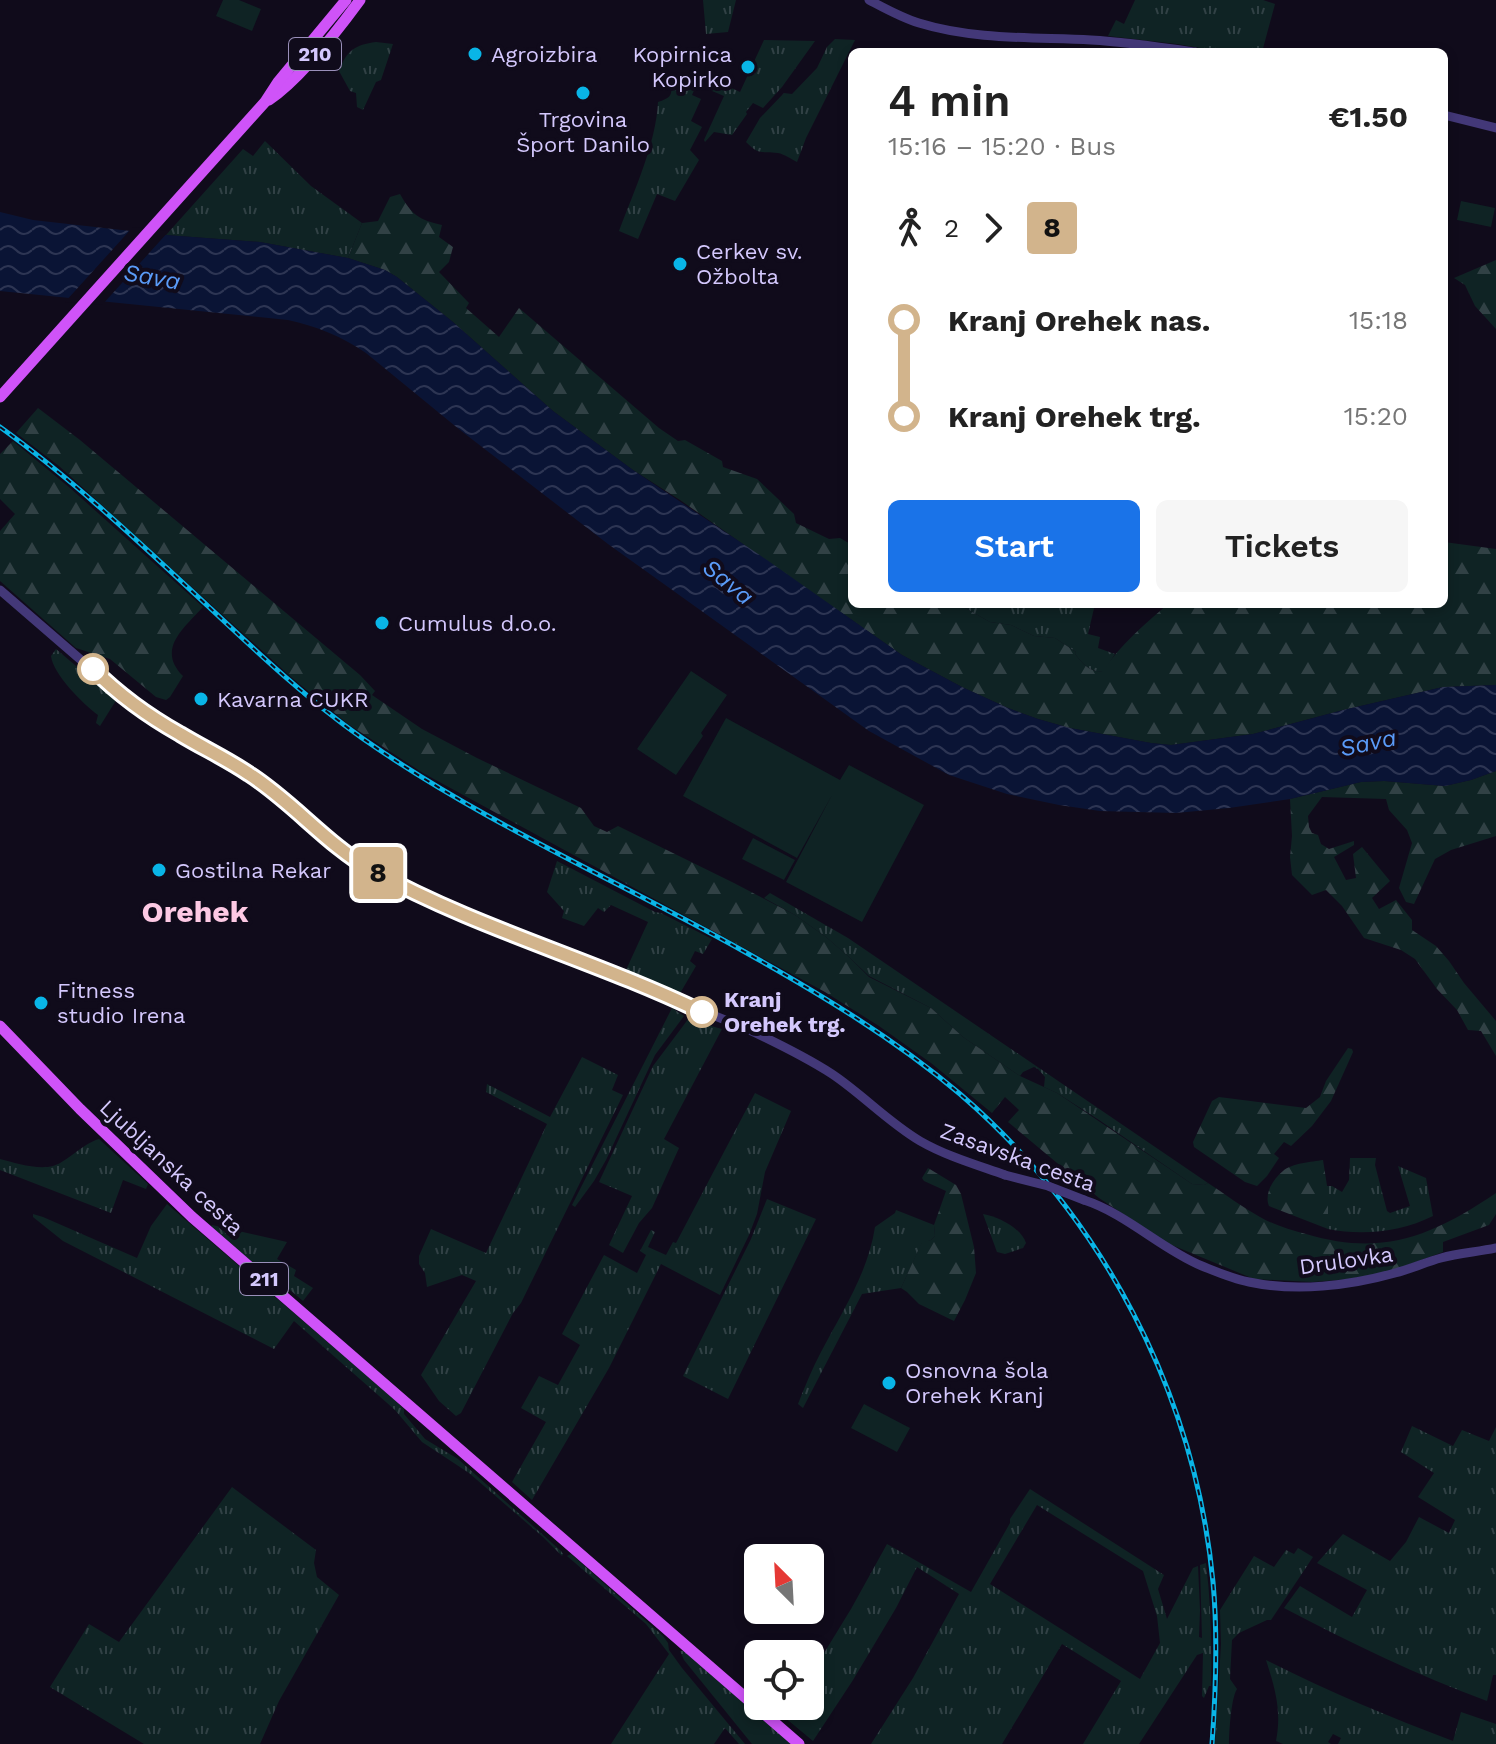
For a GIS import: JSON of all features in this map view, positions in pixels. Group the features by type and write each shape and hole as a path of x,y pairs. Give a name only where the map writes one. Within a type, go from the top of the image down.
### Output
{"main road":[{"name":"210","path":"0,397 265,102 287,70 346,0"},
{"name":"210","path":"265,102 300,72 360,0"},
{"name":"Ljubljanska cesta","path":"0,1026 80,1109 192,1217 799,1744"}],"street":[{"path":"869,0 920,24 945,29 992,36 1119,42 1165,48"},
{"path":"1448,116 1496,128"},
{"name":"Zasavska cesta","path":"0,590 125,698 179,734 257,779 358,862 477,920 781,1044 834,1075 902,1129 922,1141 970,1163 1048,1186 1104,1208 1202,1266"},
{"name":"Drulovka","path":"1202,1266 1247,1282 1306,1287 1367,1280 1439,1258 1496,1248"}],"green space":[{"path":"223,0 239,0 261,9 252,31 216,16"},
{"path":"703,0 736,0 728,32 706,34"},
{"path":"1135,0 1263,0 1275,4 1263,48 1200,48 1108,36 1116,20 1124,24"},
{"path":"835,39 855,40 848,48 848,54 797,162 780,154 755,150 746,142 760,118 784,93 792,94 817,68 827,47"},
{"path":"764,40 815,41 782,87 763,108 753,103 732,135 714,132 705,142 724,96 705,88 705,82 698,81 692,95 701,99 691,121 702,127 690,150 699,160 675,201 657,194 638,239 619,231 649,151 658,102 671,94 671,77 710,78 740,92"},
{"path":"376,42 393,44 381,80 376,82 363,110 357,107 356,93 350,91 339,71 353,50"},
{"path":"265,141 311,186 362,223 348,258 260,242 166,235 243,149 253,156"},
{"path":"400,194 417,216 442,225 439,237 453,247 449,262 439,272 469,303 466,308 499,337 519,308 659,428 678,441 685,440 722,461 723,467 757,479 794,514 796,523 829,539 840,538 848,543 848,608 965,608 990,622 1011,625 1034,636 1055,638 1076,652 1087,667 1103,671 1125,643 1163,608 1448,608 1448,543 1496,549 1496,685 1443,687 1253,734 1171,745 1070,728 1008,708 902,655 633,470 553,411 397,277 348,258 362,223 378,221 390,197"},
{"path":"1461,201 1495,208 1491,227 1457,220"},
{"path":"1496,260 1496,329 1475,306 1465,285 1454,278"},
{"path":"38,408 360,675 375,691 372,695 422,729 581,808 594,826 607,832 618,826 795,915 826,937 869,977 931,1008 963,1037 1020,1076 1057,1093 1192,1184 1208,1183 1265,1220 1334,1241 1383,1242 1406,1238 1450,1221 1496,1193 1496,1214 1489,1225 1443,1242 1443,1252 1388,1272 1350,1279 1312,1282 1254,1279 1167,1243 1099,1198 1008,1122 1019,1110 1005,1097 992,1113 931,1063 825,992 423,773 348,724 291,677 59,466 16,433"},
{"path":"13,441 203,607 181,631 172,648 175,666 183,676 166,700 156,697 110,659 76,648 0,581 0,531 15,514 0,499 0,454"},
{"path":"965,608 1094,608 1088,634 1100,637 1098,648 1115,654 1104,671 1095,671 1084,664 1076,652 1055,638 1034,636 1011,625 990,622"},
{"path":"56,649 115,699 100,726 96,723 98,715 77,696 57,671 51,656"},
{"path":"691,671 727,695 676,775 637,749"},
{"path":"726,718 840,780 849,765 924,805 862,922 786,882 832,795 797,858 683,796"},
{"path":"1496,771 1496,836 1451,850 1435,859 1414,904 1406,902 1399,888 1412,843 1407,830 1389,810 1386,799 1322,797 1308,816 1312,833 1318,835 1321,844 1329,849 1354,841 1354,845 1334,857 1346,880 1356,878 1353,854 1362,847 1390,881 1372,898 1379,909 1396,900 1412,920 1412,930 1436,946 1449,961 1496,1021 1496,1056 1481,1031 1468,1030 1457,1010 1415,959 1401,950 1364,938 1342,906 1326,890 1312,895 1292,875 1290,799 1361,782 1445,786"},
{"path":"753,838 795,860 784,880 742,859"},
{"path":"557,861 712,939 703,954 695,951 690,961 696,966 679,995 626,970 648,922 611,905 604,912 598,908 584,926 562,918 564,911 547,892"},
{"path":"770,893 848,938 1208,1183 1192,1184 1099,1120 1044,1087 1045,1077 1038,1069 1034,1067 1020,1076 963,1037 931,1008 869,976 826,937 764,898"},
{"path":"672,1008 684,1016 655,1055 606,1160 575,1207 572,1205"},
{"path":"689,1018 722,1029 664,1139 679,1148 652,1208 639,1223 623,1253 609,1245 632,1196 599,1182 653,1066"},
{"path":"1348,1048 1353,1052 1331,1101 1312,1126 1291,1146 1284,1142 1274,1154 1279,1158 1257,1186 1245,1182 1194,1147 1193,1142 1212,1101 1219,1097 1306,1108 1320,1097 1326,1081"},
{"path":"582,1057 618,1075 612,1090 623,1095 521,1303 461,1413 456,1416 439,1401 421,1375 476,1281 462,1275 427,1287 419,1256 431,1229 486,1253 547,1124 486,1092 487,1084 550,1117"},
{"path":"755,1093 791,1111 765,1172 757,1214 749,1235 720,1295 661,1264 609,1368 532,1500 512,1482 546,1422 521,1408 539,1376 558,1385 580,1345 562,1334 604,1255 637,1273 646,1255 640,1251 651,1230 655,1232 648,1247 666,1255 673,1242 676,1243"},
{"path":"99,1139 148,1184 146,1189 123,1180 111,1213 0,1170 0,1159 33,1167 53,1166"},
{"path":"1350,1158 1376,1158 1375,1165 1390,1213 1410,1206 1398,1166 1426,1178 1433,1216 1408,1226 1382,1231 1328,1229 1327,1186 1342,1192 1349,1180"},
{"path":"1323,1160 1328,1192 1328,1229 1269,1206 1270,1187 1283,1171"},
{"path":"928,1168 956,1185 974,1247 976,1273 954,1321 919,1304 901,1288 922,1242 935,1236 934,1225 946,1191 924,1181 922,1178"},
{"path":"767,1199 816,1219 728,1399 683,1376 751,1239"},
{"path":"167,1204 395,1400 425,1439 458,1459 561,1551 562,1556 469,1473 422,1442 395,1410 294,1321 274,1349 63,1241 33,1217 33,1214 43,1217 137,1258 151,1226"},
{"path":"896,1210 934,1225 935,1236 922,1243 901,1288 862,1294 803,1408 798,1404 867,1260 875,1227"},
{"path":"983,1214 1014,1228 1026,1243 1023,1248 1005,1254 997,1252"},
{"path":"212,1225 287,1242 277,1259 296,1270 294,1276 313,1288 303,1301 271,1274 267,1275"},
{"path":"864,1404 910,1428 897,1452 851,1428"},
{"path":"1412,1426 1453,1446 1462,1430 1489,1441 1496,1427 1496,1675 1493,1675 1487,1701 1384,1658 1284,1608 1300,1586 1352,1617 1367,1590 1317,1563 1343,1534 1390,1561 1406,1542 1419,1517 1449,1533 1455,1520 1418,1497 1434,1473 1401,1452"},
{"path":"232,1487 316,1550 314,1563 317,1577 339,1595 279,1701 260,1744 144,1744 50,1687 89,1624 119,1642"},
{"path":"1030,1489 1164,1575 1158,1589 1167,1619 1193,1568 1198,1566 1199,1637 1202,1638 1200,1565 1206,1563 1211,1686 1204,1698 1203,1653 1197,1655 1139,1744 1083,1744 1121,1681 1062,1644 1002,1744 871,1744 913,1678 959,1594 917,1567 853,1680 813,1741 788,1720 824,1720 824,1653 887,1544 971,1592","holes":["1037,1505 1143,1571 1157,1616 1160,1643 1140,1679 990,1584"]},
{"path":"1298,1548 1313,1557 1271,1620 1239,1633 1232,1640 1230,1679 1237,1689 1229,1744 1215,1744 1220,1610 1254,1556 1274,1567 1286,1550 1294,1554"},
{"path":"571,1554 663,1636 682,1668 745,1744 739,1744 725,1728 714,1744 611,1744 669,1654 646,1624 567,1556"},
{"path":"680,1651 684,1651 744,1703 744,1720 763,1720 791,1744 752,1744"},
{"path":"1266,1660 1358,1703 1453,1741 1461,1712 1496,1724 1496,1744 1338,1744 1341,1738 1333,1734 1328,1742 1331,1744 1283,1744 1276,1741 1278,1710"}],"water":[{"name":"Sava","path":"0,212 33,220 260,242 348,258 385,270 453,322 553,411 633,470 902,655 1008,708 1070,728 1171,745 1253,734 1443,687 1496,685 1496,771 1445,786 1361,782 1290,799 1176,813 1100,811 1059,805 1007,794 949,775 869,731 608,544 366,353 339,337 288,320 0,291"}],"pier":[{"path":"133,227 169,231 102,305 65,302"}],"railway":[{"path":"0,427 81,491 283,675 362,738 502,824 697,926 829,1001 935,1074 1011,1143 1057,1196 1098,1253 1133,1314 1163,1377 1186,1444 1203,1512 1213,1582 1216,1663 1212,1744"}],"bus line":[{"name":"8","path":"93,669 137,707 257,779 342,850 371,870 467,916 702,1012"}],"place":[{"name":"Agroizbira","path":"475,54"},
{"name":"Kopirnica Kopirko","path":"748,67"},
{"name":"Trgovina Šport Danilo","path":"583,93"},
{"name":"Cerkev sv. Ožbolta","path":"680,264"},
{"name":"Cumulus d.o.o.","path":"382,623"},
{"name":"Kavarna CUKR","path":"201,699"},
{"name":"Gostilna Rekar","path":"159,870"},
{"name":"Fitness studio Irena","path":"41,1003"},
{"name":"Kranj Orehek trg.","path":"702,1012"},
{"name":"Osnovna šola Orehek Kranj","path":"889,1383"}],"district":[{"name":"Orehek","path":"195,912"}]}
